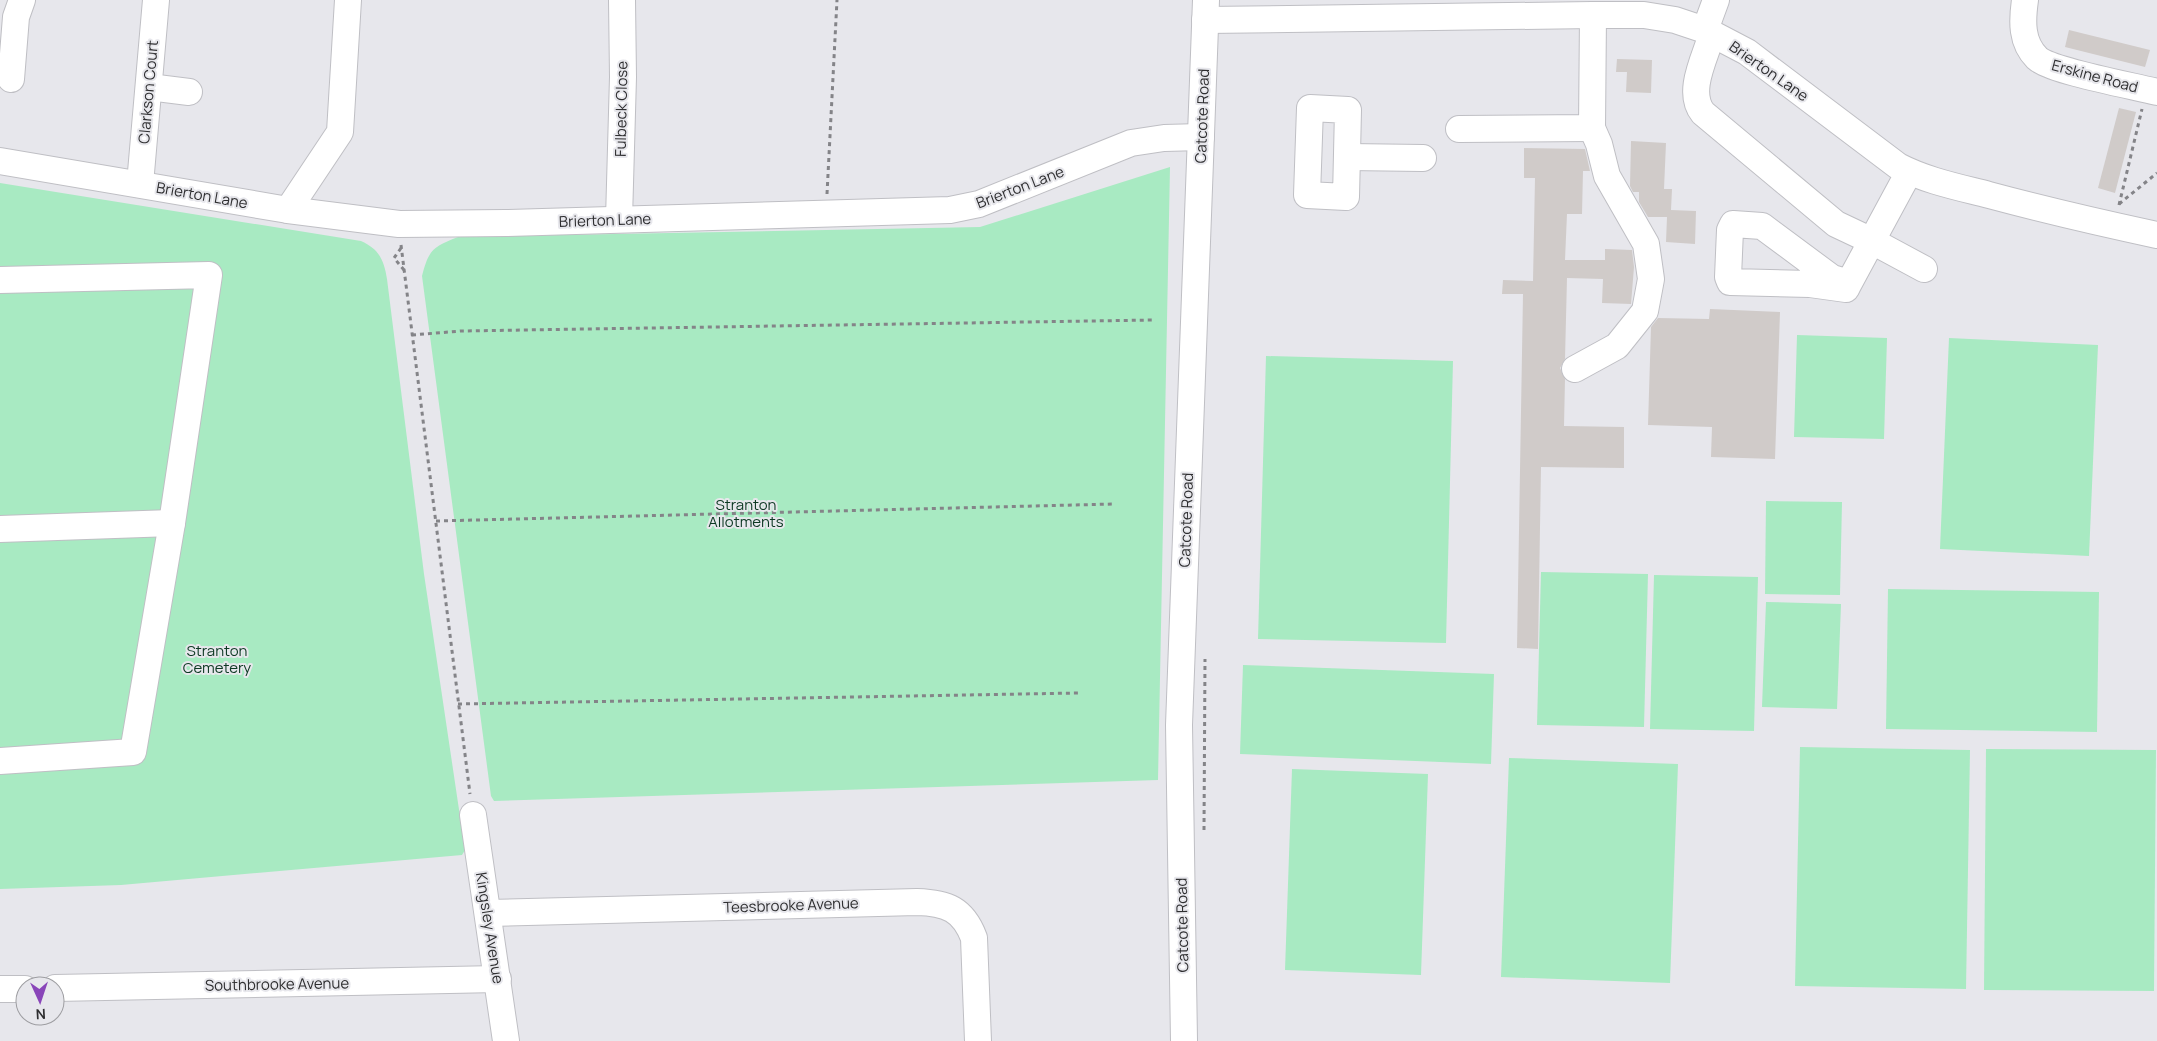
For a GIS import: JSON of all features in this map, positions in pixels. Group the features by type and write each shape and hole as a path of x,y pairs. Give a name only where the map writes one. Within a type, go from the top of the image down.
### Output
{"street":[{"path":"11,79 16,17 22,0"},
{"name":"Clarkson Court","path":"140,184 156,0"},
{"path":"288,210 340,132 348,0"},
{"name":"Fulbeck Close","path":"619,219 622,0"},
{"path":"1716,0 1696,86 1696,105 1703,113 1836,224 1924,269"},
{"name":"Erskine Road","path":"2025,0 2024,36 2038,60 2055,68 2152,90"},
{"name":"Brierton Lane","path":"1206,10 1644,16 1674,20 1708,32 1747,52 1898,166 1909,172 2032,207 2116,215 2157,235"},
{"name":"Catcote Road","path":"1184,1041 1179,725 1206,10"},
{"path":"1574,369 1617,346 1645,311 1651,280 1646,244 1607,176 1599,144 1592,128 1593,15"},
{"path":"149,87 189,92"},
{"path":"1459,129 1592,128"},
{"name":"Brierton Lane","path":"0,161 288,210 400,236 619,219 930,212 979,204 1131,143 1164,138 1201,137"},
{"path":"1348,157 1423,158"},
{"path":"1849,283 1909,172"},
{"path":"0,280 209,275 172,523 133,752 0,760"},
{"path":"0,529 172,523"},
{"name":"Kingsley Avenue","path":"471,805 471,846 489,913 506,1041"},
{"name":"Teesbrooke Avenue","path":"489,913 917,902 944,905 957,911 968,924 974,938 978,1041"},
{"name":"Southbrooke Avenue","path":"65,988 498,979"},
{"path":"0,989 15,989"}],"path":[{"path":"826,214 838,0"},
{"path":"2116,215 2152,90"},
{"path":"2116,215 2157,173"},
{"path":"400,236 394,258 404,271"},
{"path":"400,236 471,805"},
{"path":"412,335 461,331 1153,320"},
{"path":"436,521 1112,504"},
{"path":"458,704 1079,692"}],"green space":[{"name":"Stranton Allotments","path":"1170,167 1158,780 494,801 491,796 422,276 427,260 433,250 458,237 980,227"},
{"name":"Stranton Cemetery","path":"0,183 361,241 380,256 387,279 424,574 465,850 462,855 121,885 0,889"},
{"path":"1797,335 1887,338 1884,439 1794,437"},
{"path":"1949,338 2098,345 2089,556 1940,549"},
{"path":"1266,356 1453,361 1446,643 1258,639"},
{"path":"1766,501 1842,502 1840,595 1765,594"},
{"path":"1541,572 1648,574 1644,727 1537,725"},
{"path":"1654,575 1758,577 1754,731 1650,729"},
{"path":"1888,589 2099,592 2097,732 1886,729"},
{"path":"1766,602 1841,604 1837,709 1762,707"},
{"path":"1243,665 1494,674 1491,764 1240,754"},
{"path":"1800,747 1970,750 1966,989 1795,986"},
{"path":"1986,749 2156,750 2154,991 1984,990"},
{"path":"1509,758 1678,764 1670,983 1501,977"},
{"path":"1292,769 1428,774 1421,975 1285,970"}],"building":[{"path":"2069,30 2150,50 2145,67 2065,47"},
{"path":"1617,59 1652,60 1651,93 1626,92 1627,72 1616,72"},
{"path":"2119,108 2136,112 2115,193 2098,188"},
{"path":"1631,141 1666,143 1664,189 1672,189 1671,210 1696,211 1695,244 1666,242 1667,217 1648,217 1639,202 1639,192 1633,192 1630,186"},
{"path":"1524,148 1585,149 1590,171 1583,171 1582,214 1567,214 1565,260 1605,260 1605,249 1632,250 1634,267 1631,304 1602,303 1603,279 1567,278 1565,359 1560,368 1565,379 1564,426 1624,427 1624,468 1541,467 1538,649 1517,648 1523,294 1502,294 1503,280 1533,281 1535,178 1524,178"},
{"path":"1710,309 1780,312 1775,459 1711,457 1712,427 1648,425 1651,327 1658,318 1709,319"}]}
